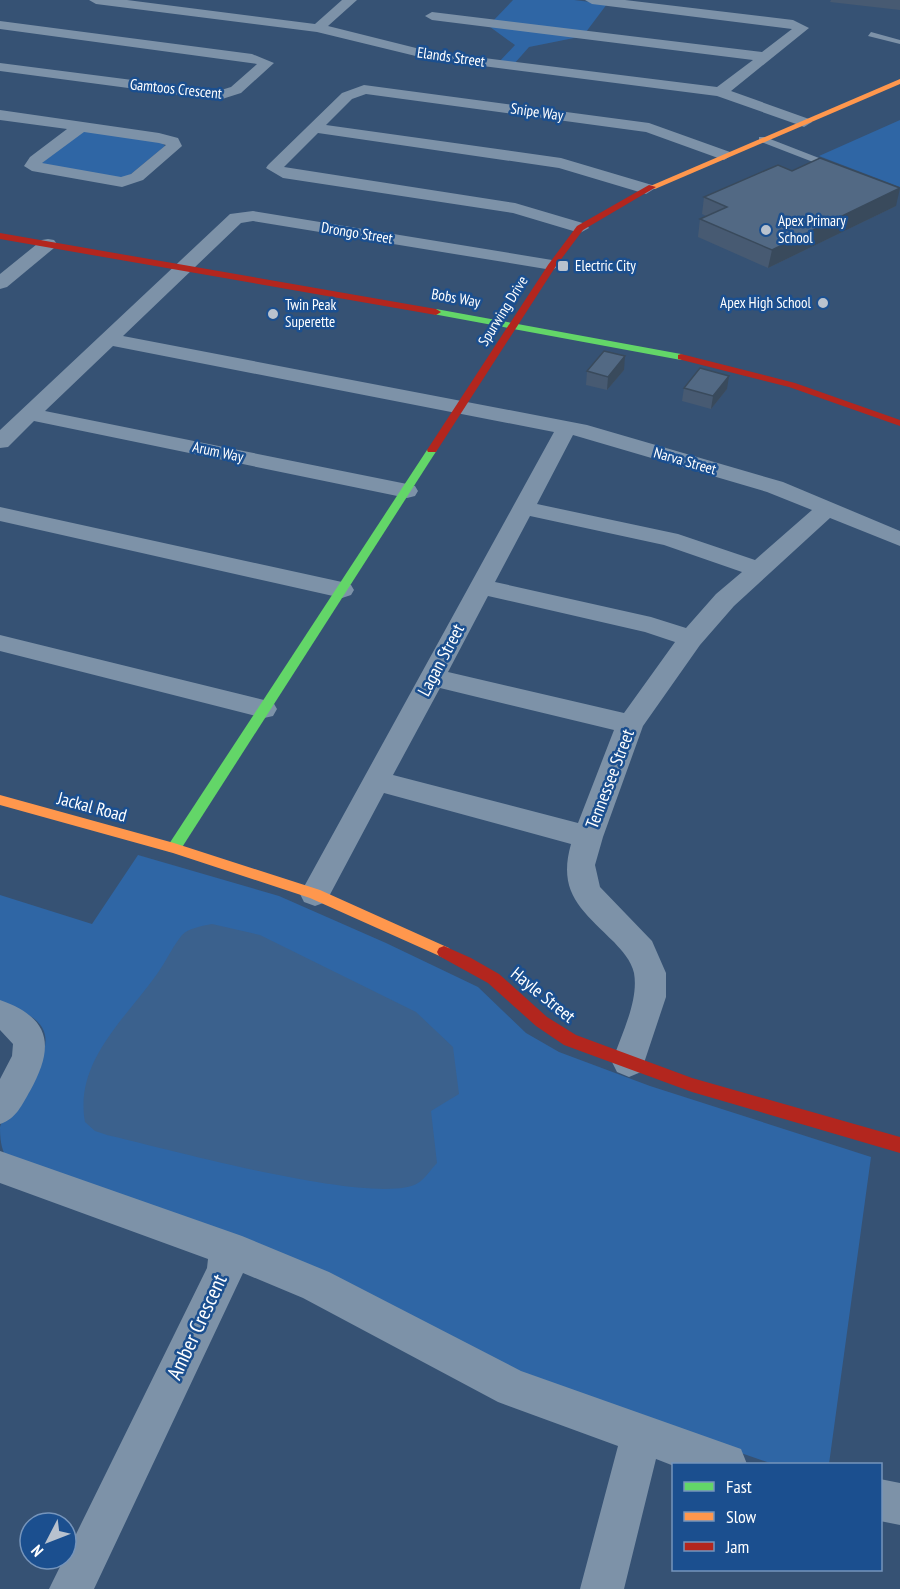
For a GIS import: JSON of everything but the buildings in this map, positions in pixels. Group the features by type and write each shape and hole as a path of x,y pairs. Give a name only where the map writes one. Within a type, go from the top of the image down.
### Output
{"street":[{"name":"Elands Street","path":"96,0 318,28 396,50 720,92 804,122"},
{"path":"318,28 350,0"},
{"path":"450,0 429,19 766,57"},
{"path":"591,0 800,26 802,30 720,92"},
{"path":"36,44 71,21"},
{"path":"0,25 53,32"},
{"name":"Gamtoos Crescent","path":"0,68 219,96 236,90 266,65 264,61 252,58 53,32"},
{"path":"396,50 411,36"},
{"path":"0,68 18,55"},
{"path":"471,103 505,64"},
{"name":"Spurwing Drive","path":"174,848 552,265 580,228 645,189 900,81"},
{"name":"Snipe Way","path":"315,128 348,96 364,89 649,128 724,155"},
{"path":"0,115 159,138 172,141 174,146 137,177 122,182 32,166 36,160 80,127"},
{"path":"580,228 504,206 283,173 276,170 275,165 315,128 561,163 645,189"},
{"name":"Drongo Street","path":"0,442 229,222 247,216 552,265"},
{"name":"Bobs Way","path":"0,236 633,346 730,368 866,409 900,423"},
{"path":"0,283 48,244"},
{"name":"Narva Street","path":"107,339 567,427 775,487 900,539"},
{"name":"Arum Way","path":"29,414 406,491"},
{"name":"Lagan Street","path":"315,894 567,427"},
{"path":"524,508 670,539 759,570"},
{"name":"Tennessee Street","path":"629,1062 650,997 650,972 641,950 591,899 585,888 580,865 588,837 630,724 691,639 725,600 827,509"},
{"path":"1,511 342,590"},
{"path":"481,587 630,620 691,639"},
{"path":"0,643 264,709"},
{"path":"432,677 630,724"},
{"path":"376,781 588,837"},
{"name":"Jackal Road","path":"0,800 174,848"},
{"name":"Hayle Street","path":"174,848 315,894 468,962 500,983 525,1008 568,1039 749,1102 900,1145"},
{"path":"0,1014 23,1025 30,1036 31,1054 0,1108"},
{"name":"Amber Crescent","path":"0,1167 229,1249 225,1271 71,1589"},
{"path":"229,1249 316,1285 513,1388 723,1463"},
{"path":"602,1589 640,1435"},
{"path":"882,1500 900,1504"}],"lane":[{"path":"871,34 900,42"},
{"path":"762,139 816,160 822,167"}],"shaded area":[{"path":"513,0 574,0 607,4 586,32 493,21"},
{"path":"486,24 584,36 529,47 514,64 499,62 515,45"},
{"path":"900,120 900,187 819,156"},
{"path":"91,131 161,142 165,146 125,179 40,164 83,132"},
{"path":"138,855 279,896 478,987 526,1033 559,1052 650,1086 871,1157 829,1463 770,1463 522,1377 6,1157 1,1143 0,1127 35,1070 43,1055 46,1041 42,1027 30,1016 0,1005 0,895 92,924"},
{"path":"212,924 260,935 416,1012 453,1047 459,1094 431,1111 437,1163 421,1181 396,1189 360,1188 316,1182 218,1162 107,1135 95,1131 85,1122 84,1100 87,1080 105,1042 157,974 182,935 192,929"}],"traffic: fast":[{"path":"436,312 681,357"},
{"path":"174,848 432,450"}],"traffic: slow":[{"path":"652,187 900,81"},
{"path":"0,800 174,848 315,894 444,952"}],"traffic: jam":[{"path":"432,450 552,265 580,228 652,187"},
{"path":"0,236 436,312"},
{"path":"681,357 792,385 900,423"},
{"path":"444,952 494,978 542,1021 570,1040 692,1085 900,1145"}],"place":[{"name":"Apex Primary School","path":"766,230"},
{"name":"Electric City","path":"563,266"},
{"name":"Apex High School","path":"823,303"},
{"name":"Twin Peak Superette","path":"273,314"}]}
